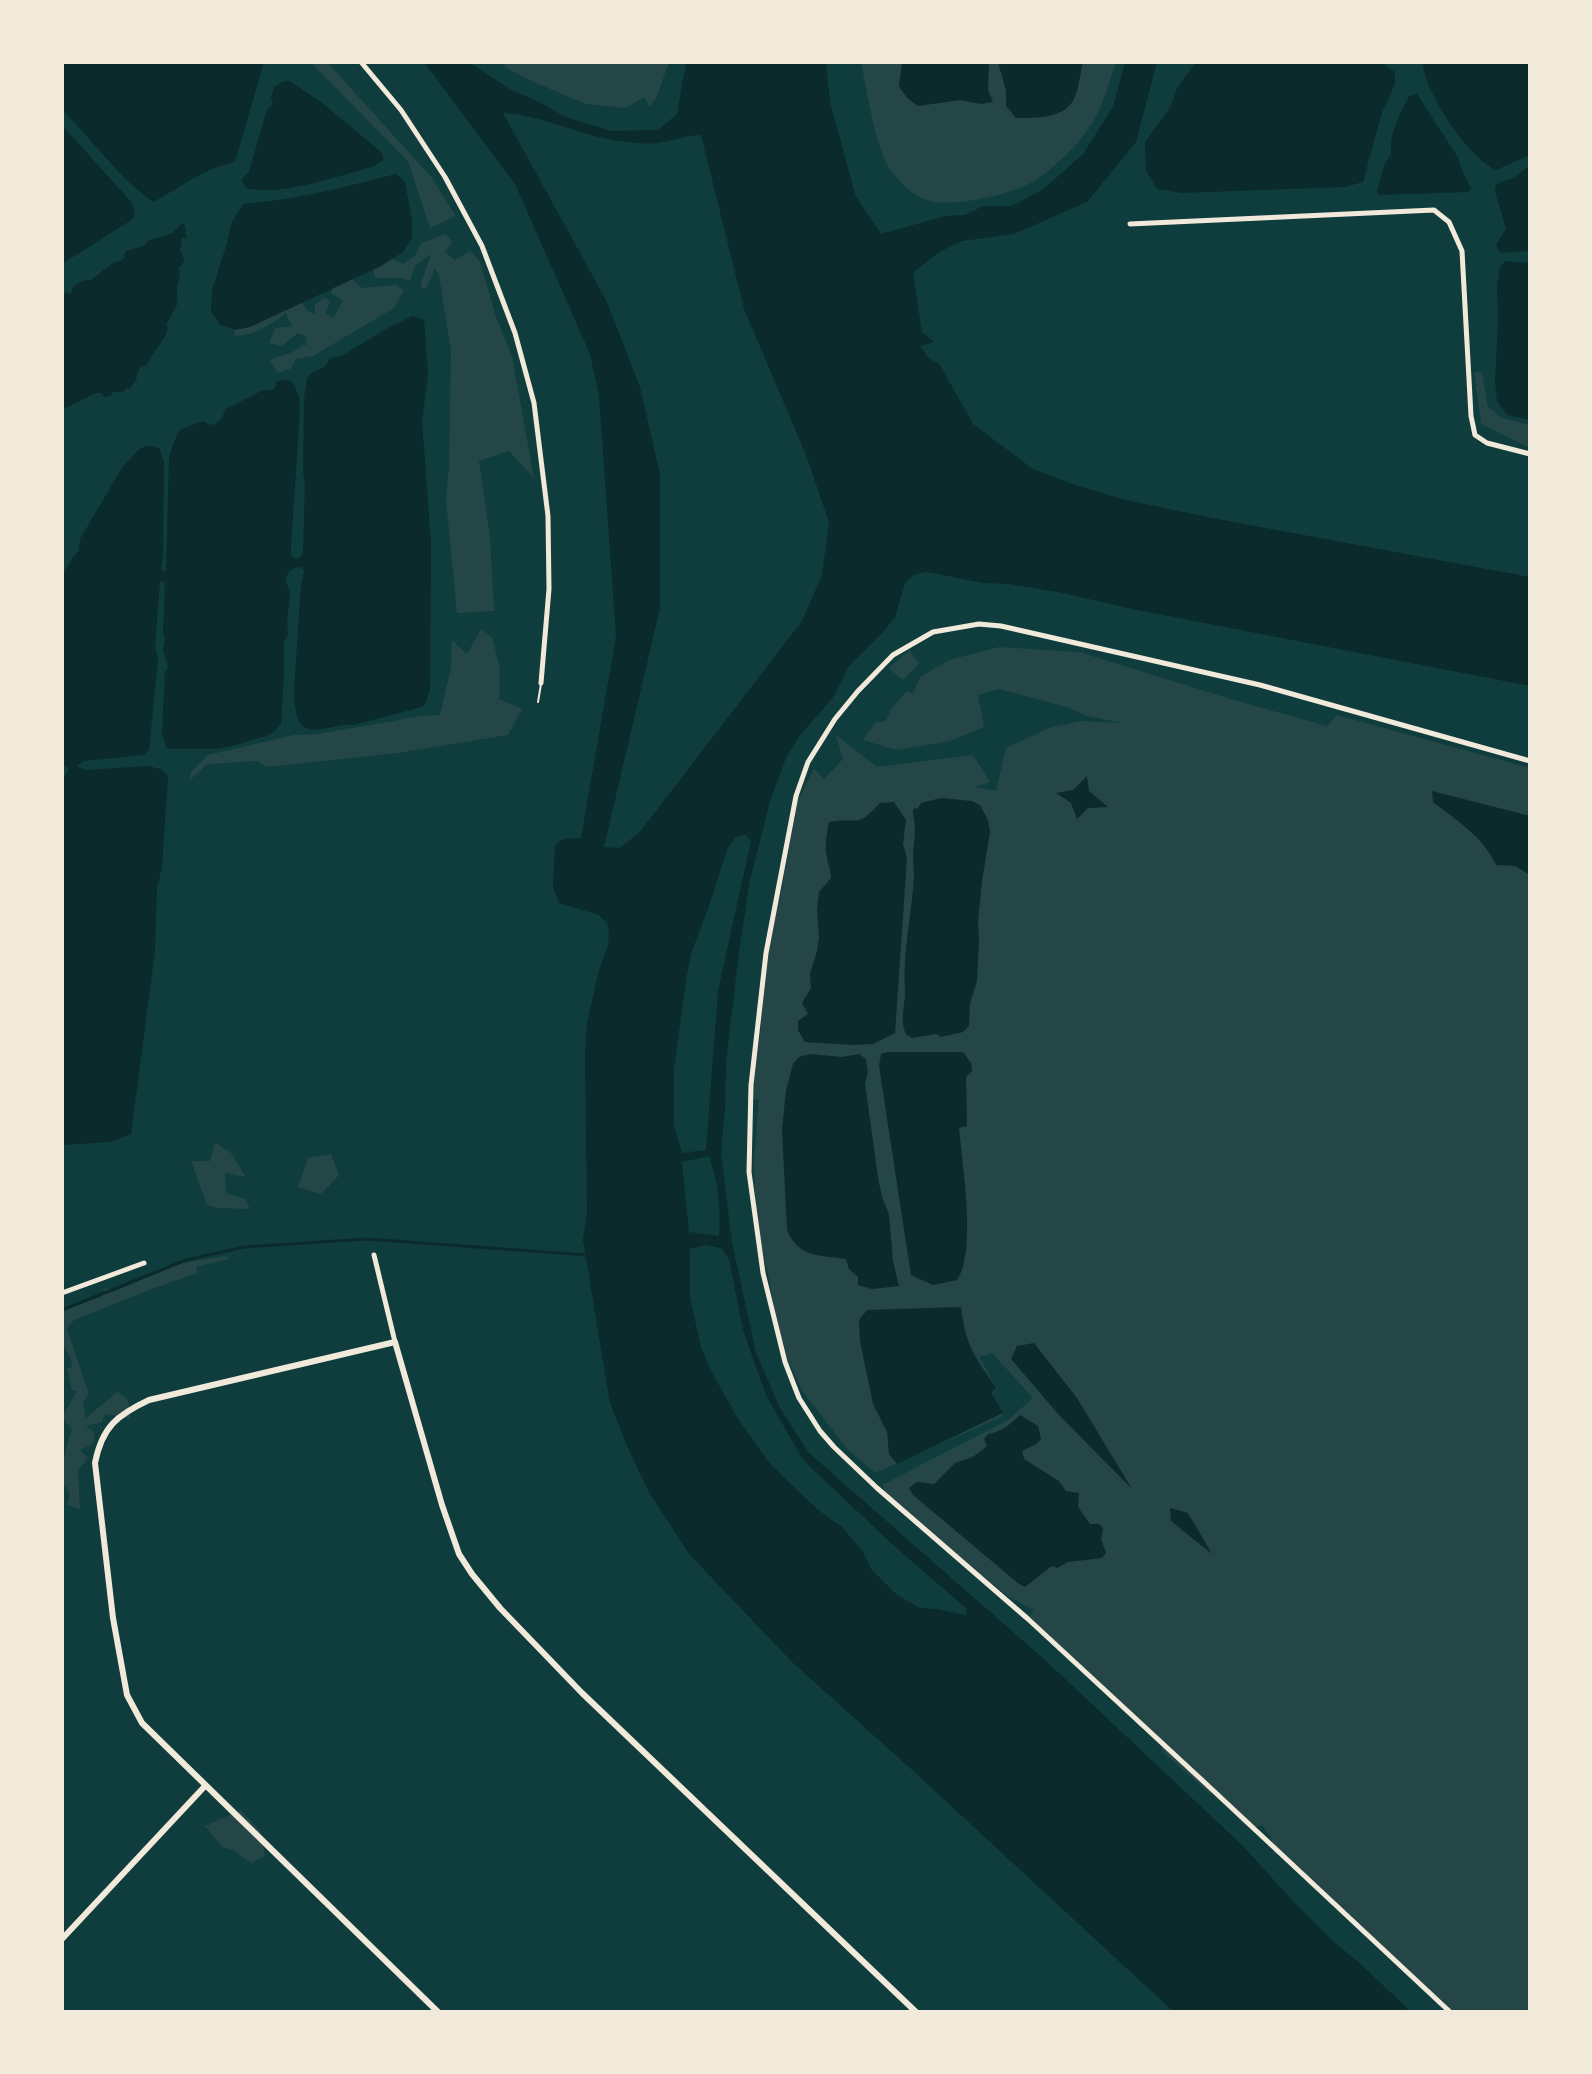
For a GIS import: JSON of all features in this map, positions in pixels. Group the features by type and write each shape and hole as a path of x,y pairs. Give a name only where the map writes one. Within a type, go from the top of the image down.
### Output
{"street":[{"path":"361,62 401,110 445,177 482,246 515,333 534,403 548,516 549,589 541,683"},
{"path":"1130,224 1434,210 1449,222 1462,251 1471,416 1475,435 1487,443 1530,454"},
{"path":"1450,2012 1039,1630 877,1488 820,1431 799,1398 785,1362 763,1273 749,1172 751,1085 766,953 796,796 808,762 835,719 880,667 893,655 933,632 979,624 1001,626 1260,685 1530,761"},
{"path":"374,1255 395,1342 442,1505 459,1554 472,1574 500,1608 582,1693 916,2012"},
{"path":"62,1293 144,1263"},
{"path":"395,1342 149,1400 117,1417 99,1445 95,1463 113,1618 127,1695 142,1723 438,2012"},
{"path":"62,1939 205,1786"}],"lane":[{"path":"538,702 541,683"}],"shaded area":[{"path":"62,62 264,62 235,162 202,174 153,202 126,180 62,109"},
{"path":"310,62 327,62 432,178 456,216 430,228 408,161"},
{"path":"424,62 469,62 510,89 565,117 612,131 658,130 677,114 686,62 826,62 830,102 856,197 881,234 945,216 965,215 983,206 1012,206 1045,188 1083,154 1113,107 1125,62 1157,62 1136,142 1087,202 1014,234 962,241 939,252 913,273 922,332 934,342 920,346 928,357 940,365 973,424 1033,469 1126,500 1530,577 1530,686 1063,593 927,572 915,574 905,583 895,617 848,668 832,699 800,735 786,758 770,801 750,880 726,1063 721,1153 732,1243 756,1353 780,1408 809,1453 1045,1660 1242,1845 1331,1939 1411,2012 1174,2012 792,1662 689,1554 649,1492 610,1403 583,1240 587,1213 587,1023 608,946 609,930 599,915 559,903 553,887 555,846 563,840 581,838 616,636 599,396 590,354 515,184","holes":["503,113 600,137 647,144 701,135 744,309 806,455 829,522 822,575 802,621 639,833 619,848 604,847 660,608 660,474 640,387 607,302","746,835 751,841 718,991 706,1150 682,1153 674,1125 674,1068 687,975 692,951 728,847 736,837","709,1156 718,1196 719,1236 689,1232 682,1162","705,1245 721,1248 729,1259 743,1330 766,1395 803,1460 967,1609 965,1615 920,1608 897,1595 871,1569 863,1552 843,1528 817,1509 770,1464 737,1417 701,1347 690,1298 690,1249"]},
{"path":"502,62 669,62 656,99 649,107 645,97 625,108 586,104 506,68"},
{"path":"861,62 1116,62 1091,125 1050,169 1012,191 950,203 916,195 890,169 876,133"},
{"path":"902,62 989,62 988,90 993,102 981,104 960,100 918,106 907,98 899,86"},
{"path":"998,62 1083,62 1076,95 1069,106 1048,116 1016,118 1006,106 1006,91"},
{"path":"1196,62 1380,62 1395,72 1395,84 1382,112 1363,182 1345,187 1182,193 1157,189 1146,171 1145,142 1170,108 1178,86"},
{"path":"1423,62 1530,62 1530,155 1496,170 1485,163 1461,138 1439,106"},
{"path":"290,81 321,102 381,152 384,160 372,167 292,188 246,188 241,180 249,172 267,109 273,104 271,97 274,87"},
{"path":"1417,94 1459,159 1471,189 1468,192 1379,195 1377,192 1385,163 1391,155 1398,117 1409,96"},
{"path":"62,125 132,203 135,212 133,219 62,264"},
{"path":"1530,166 1530,251 1500,253 1496,245 1506,228 1495,192 1496,185"},
{"path":"396,174 405,182 412,221 412,238 403,252 381,266 250,327 235,330 220,325 211,311 212,290 231,224 243,204 301,196"},
{"path":"184,224 187,238 182,238 180,250 185,261 179,268 178,304 166,324 166,334 146,366 141,366 130,389 112,392 111,396 104,397 96,393 62,408 62,298 66,292 71,294 73,286 91,280 114,262 121,261 126,251 173,233"},
{"path":"446,234 452,242 445,252 455,260 470,251 480,262 496,317 512,356 534,478 509,451 479,461 490,537 494,611 457,613 446,500 451,351 439,275 435,268 426,289 420,287 431,254 415,266 410,281 375,278 373,264 385,255 403,264 416,255 421,243"},
{"path":"1506,261 1530,263 1530,420 1507,415 1497,401 1497,285 1500,267"},
{"path":"348,275 362,288 396,285 404,290 394,308 313,356 296,359 290,369 277,373 270,360 307,345 306,336 298,333 282,346 269,343 275,328 292,326 286,313 256,331 235,336 232,323 299,299 308,311 315,314 315,304 324,298 330,300 326,313 333,318 343,301 332,294 332,282"},
{"path":"413,316 424,320 428,375 422,421 431,543 430,690 426,702 422,707 353,725 317,730 302,726 294,698 304,571 298,567 291,570 285,579 290,593 288,634 284,642 281,723 266,736 219,749 170,749 166,747 162,733 165,673 168,667 163,650 165,583 160,582 155,646 158,660 149,750 143,755 84,761 77,766 85,770 148,766 160,769 168,776 162,868 157,887 155,951 131,1134 111,1142 62,1145 62,779 69,770 62,766 62,575 79,551 80,539 123,466 146,446 159,448 164,462 161,569 164,572 169,456 181,429 204,421 214,425 226,409 263,390 273,390 275,382 285,380 292,381 299,396 291,555 300,558 303,553 304,398 307,379 331,358 343,355"},
{"path":"1474,371 1482,373 1488,407 1502,418 1530,425 1530,448 1481,424"},
{"path":"481,629 492,637 500,668 499,699 522,709 508,735 397,753 267,767 257,761 207,764 189,781 191,772 208,755 293,735 440,715 451,667 452,640 467,654"},
{"path":"999,647 1079,652 1327,726 1337,715 1530,768 1530,2012 1445,2012 1437,1999 1281,1853 1274,1854 1271,1838 1262,1825 1250,1829 1219,1795 1209,1793 1162,1751 1163,1744 1028,1619 1034,1610 1009,1597 888,1498 882,1485 1008,1420 1033,1398 992,1353 979,1357 996,1387 993,1396 1003,1416 875,1473 848,1450 803,1392 780,1344 755,1215 754,1158 759,1100 747,1098 761,1030 763,955 781,893 798,800 814,769 824,779 843,759 836,735 877,767 973,755 990,782 975,787 996,791 1006,748 1051,727 1082,721 1123,723 1087,716 1067,707 999,689 978,695 984,727 950,741 896,750 863,740 875,723 886,721 904,694 908,691 913,694 920,677 949,660"},
{"path":"910,650 919,664 903,680 888,668"},
{"path":"1087,776 1089,791 1108,807 1088,808 1077,819 1071,803 1056,793 1073,790"},
{"path":"1432,791 1530,816 1530,875 1515,866 1496,865 1476,837 1433,802"},
{"path":"941,798 972,801 980,805 988,820 990,832 978,922 977,981 970,1004 969,1026 963,1032 912,1038 905,1033 903,1020 914,876 913,809 921,803"},
{"path":"894,802 906,820 903,844 907,858 895,1033 873,1044 805,1042 798,1030 798,1021 808,1014 802,1003 811,988 810,974 817,951 819,892 831,878 826,848 829,822 861,819 880,803"},
{"path":"963,1052 971,1063 972,1071 966,1077 967,1126 959,1128 967,1229 963,1267 957,1280 933,1285 911,1275 879,1066 881,1054"},
{"path":"810,1054 842,1057 859,1054 866,1059 868,1072 865,1083 878,1178 889,1214 893,1261 899,1286 872,1289 858,1285 858,1277 849,1269 846,1259 811,1254 797,1246 787,1230 782,1129 786,1090 793,1064 799,1057"},
{"path":"215,1142 231,1153 246,1177 225,1173 226,1193 245,1199 250,1209 207,1205 191,1161 210,1161"},
{"path":"331,1154 339,1175 321,1194 298,1187 308,1158"},
{"path":"228,1256 228,1259 196,1267 197,1273 74,1320 67,1329 89,1394 83,1402 86,1418 118,1391 128,1400 131,1419 105,1414 102,1422 86,1426 95,1433 93,1444 80,1450 88,1458 78,1470 80,1509 67,1505 70,1495 62,1486 72,1430 62,1417 77,1391 72,1391 67,1368 72,1367 71,1360 62,1342 62,1307 101,1297 105,1288 113,1292 168,1265"},
{"path":"961,1307 968,1341 996,1387 992,1394 1003,1413 897,1464 889,1454 887,1432 873,1404 860,1341 859,1320 867,1310"},
{"path":"1034,1343 1077,1398 1132,1489 1059,1415 1011,1359 1017,1346"},
{"path":"1020,1415 1038,1426 1041,1439 1022,1451 1024,1459 1059,1481 1066,1491 1079,1493 1078,1507 1090,1524 1099,1524 1103,1528 1101,1539 1106,1553 1102,1558 1068,1562 1057,1568 1052,1566 1025,1587 913,1495 909,1488 917,1482 934,1484 955,1463 973,1457 987,1446 984,1439 988,1434 1002,1429"},
{"path":"1170,1508 1188,1513 1212,1554 1171,1521"},
{"path":"241,1810 260,1831 265,1856 251,1863 233,1850 222,1847 205,1826"}],"waterway":[{"path":"62,1310 186,1260 244,1247 366,1239 587,1255"}]}
